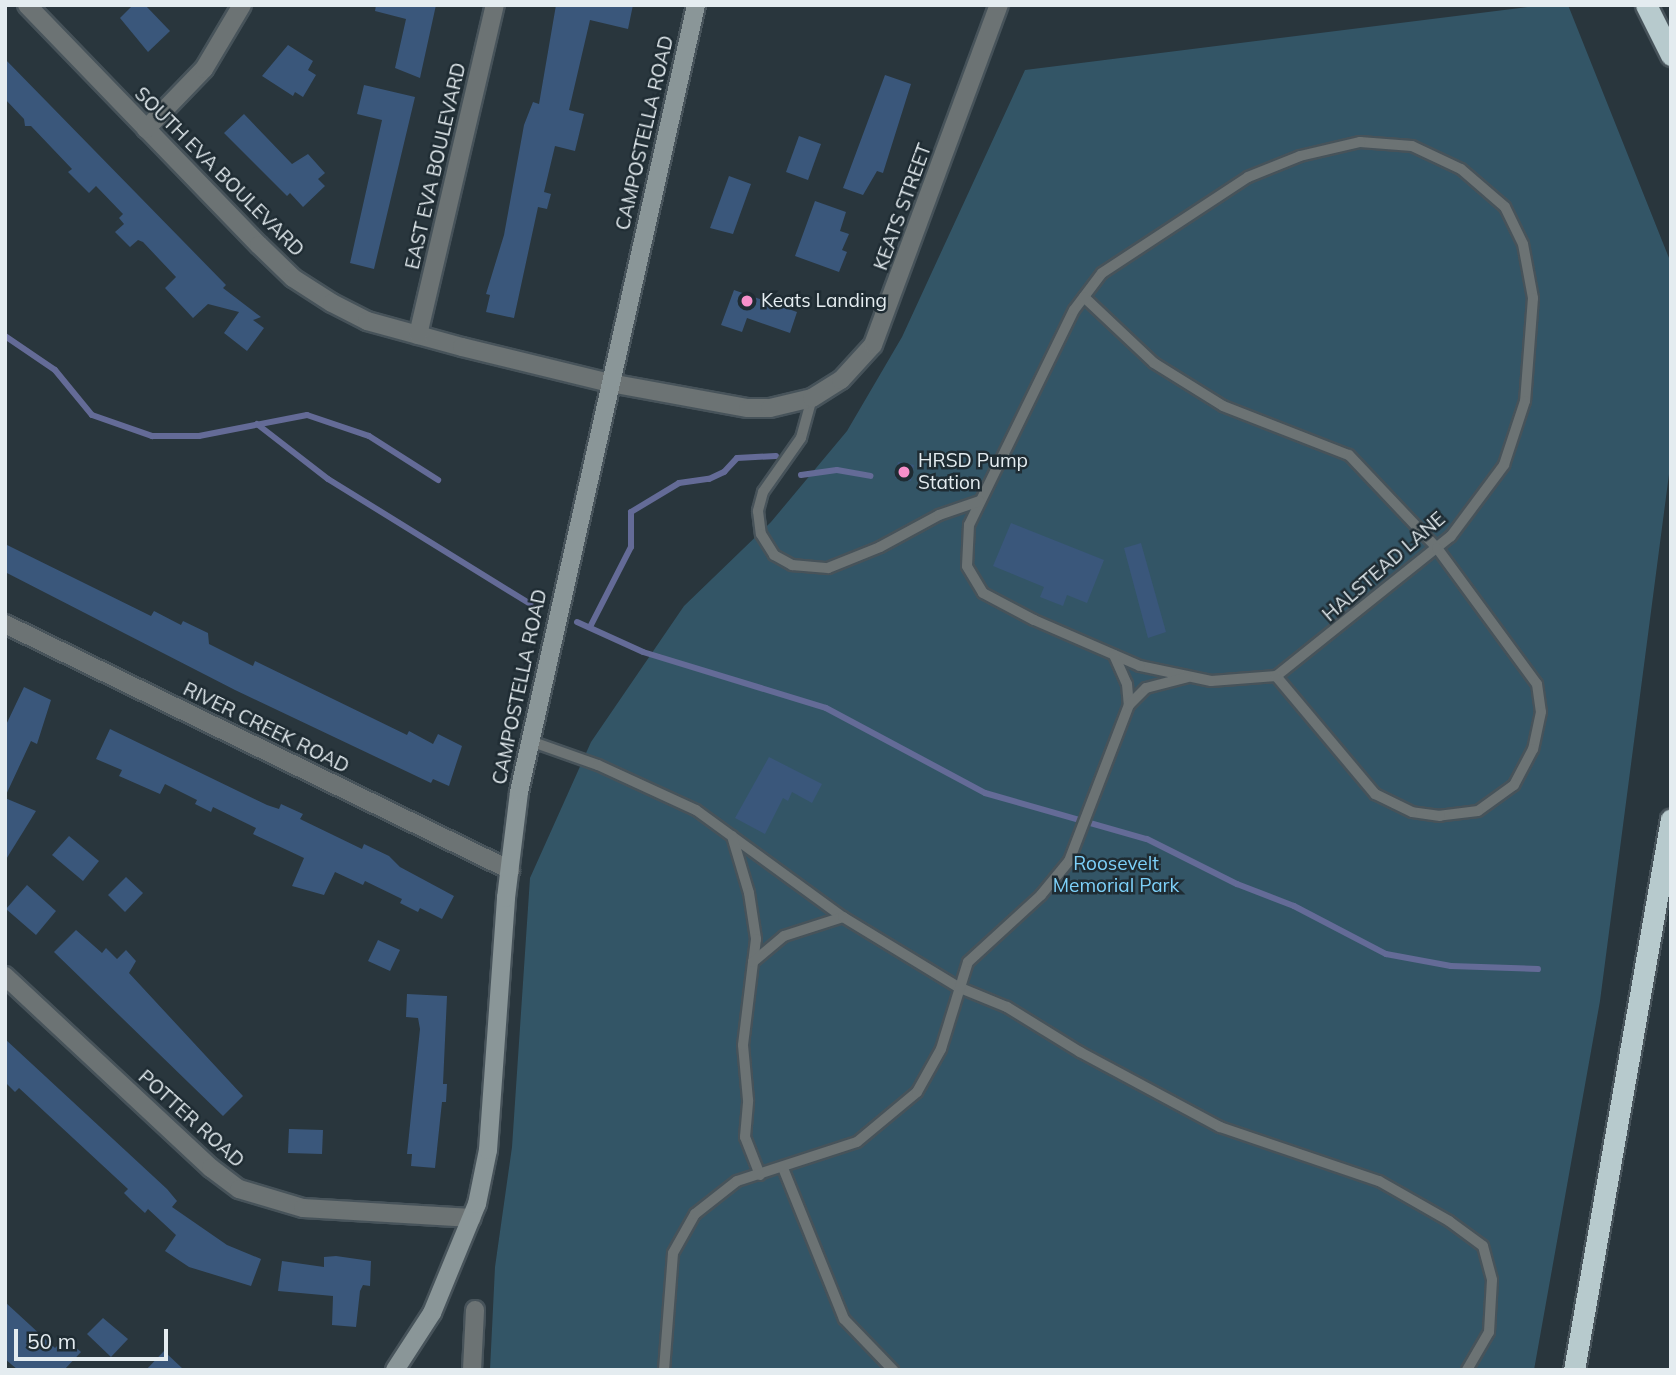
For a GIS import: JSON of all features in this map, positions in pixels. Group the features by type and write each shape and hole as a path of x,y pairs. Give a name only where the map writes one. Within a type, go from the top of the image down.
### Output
{"highway":[{"path":"1646,5 1671,55"},
{"path":"1574,1370 1671,819"}],"main road":[{"name":"CAMPOSTELLA ROAD","path":"395,1370 432,1313 472,1218 488,1150 510,870 530,741 696,5"}],"street":[{"name":"SOUTH EVA BOULEVARD","path":"27,5 293,278 367,321 610,383"},
{"path":"146,129 204,69 242,5"},
{"name":"EAST EVA BOULEVARD","path":"418,335 495,5"},
{"name":"KEATS STREET","path":"610,383 748,408 770,408 812,398 860,362 883,325 999,5"},
{"name":"RIVER CREEK ROAD","path":"5,624 510,870"},
{"name":"POTTER ROAD","path":"5,976 211,1168 239,1189 268,1201 303,1208 472,1218"},
{"path":"472,1370 475,1310"}],"lane":[{"name":"HALSTEAD LANE","path":"1360,142 1412,146 1461,169 1505,207 1523,244 1533,298 1525,401 1504,465 1451,536 1276,676 1211,681 1140,666 983,593 967,566 966,545 980,501 1084,297 1102,273 1248,177 1300,156 1360,142"},
{"path":"1084,297 1154,363 1223,406 1349,455 1437,548 1537,684 1541,712 1533,749 1514,785 1478,811 1440,816 1412,812 1375,794 1276,676"},
{"path":"812,398 801,438 763,492 758,511 761,534 774,555 792,565 828,568 880,547 939,516 980,501"},
{"path":"1114,655 1127,684 1129,705"},
{"path":"664,1370 673,1253 695,1214 737,1181 857,1142 917,1092 942,1049 958,987 968,962 1041,895 1069,861 1129,705 1146,688 1191,676"},
{"path":"530,741 598,765 696,810 843,917 958,987 1007,1007 1080,1052 1220,1127 1379,1181 1483,1246 1492,1280 1489,1332 1467,1370"},
{"path":"732,836 749,893 756,939 743,1045 748,1101 745,1137 760,1175"},
{"path":"753,962 784,936 843,917"},
{"path":"783,1168 844,1319 893,1370"}],"green space":[{"name":"Roosevelt Memorial Park","path":"1543,5 1568,5 1671,263 1671,459 1600,1001 1534,1370 490,1370 495,1267 512,1147 530,878 591,742 684,606 771,522 847,431 902,337 1025,70"}],"building":[{"path":"133,5 145,5 170,31 148,52 120,18"},
{"path":"376,5 436,5 420,78 395,68 406,19 375,11"},
{"path":"556,5 633,5 628,29 590,20 569,110 584,114 575,151 555,146 544,192 551,194 547,209 538,207 514,318 486,312 490,295 486,294 504,235 524,125 533,102 539,104"},
{"path":"288,45 313,61 308,70 316,75 303,97 295,92 293,96 262,76"},
{"path":"5,59 226,285 223,288 261,317 253,320 264,328 247,351 224,333 239,312 208,304 193,318 165,288 176,277 143,242 138,240 130,247 115,232 124,224 119,218 123,214 96,186 89,193 68,172 72,169 31,126 25,126 24,119 5,99"},
{"path":"885,75 911,84 883,173 877,171 863,195 843,188"},
{"path":"364,85 415,97 374,269 350,263 382,120 357,114"},
{"path":"244,114 292,164 308,154 325,173 318,179 325,186 303,207 290,193 287,196 224,133"},
{"path":"799,136 821,144 808,180 786,172"},
{"path":"729,176 751,184 733,234 710,228"},
{"path":"815,201 846,212 840,231 849,234 842,250 847,252 839,272 795,256"},
{"name":"Keats Landing","path":"734,290 797,312 790,333 747,318 742,332 721,325"},
{"name":"HRSD Pump Station","path":"898,462 914,465 911,481 895,478"},
{"path":"1011,523 1104,560 1087,603 1067,595 1063,606 1040,597 1044,587 993,566"},
{"path":"1141,543 1166,632 1148,638 1124,548"},
{"path":"5,544 151,616 154,611 181,625 183,621 208,633 209,644 253,666 255,661 407,735 409,731 433,744 438,734 462,746 449,786 433,779 431,783 235,690 5,572"},
{"path":"24,687 51,700 37,744 31,741 5,797 5,727"},
{"path":"110,729 267,805 279,809 281,804 303,814 300,819 362,849 364,844 389,856 400,867 454,896 442,919 420,908 418,912 400,903 402,899 365,881 363,885 335,872 324,895 292,886 304,858 253,834 256,828 213,807 211,812 195,804 197,800 165,784 160,794 119,776 122,770 96,759"},
{"path":"769,757 822,784 812,803 792,792 788,801 783,798 765,834 735,818"},
{"path":"5,798 36,811 5,861"},
{"path":"69,836 99,861 83,881 52,855"},
{"path":"126,877 143,893 125,912 108,895"},
{"path":"27,885 56,911 36,935 6,909"},
{"path":"76,930 102,953 106,948 117,959 126,950 136,961 129,973 243,1096 223,1116 54,952"},
{"path":"378,940 400,950 390,971 368,961"},
{"path":"407,994 447,996 443,1084 447,1084 446,1102 442,1102 435,1168 411,1166 412,1154 407,1154 420,1029 418,1018 406,1017"},
{"path":"5,1039 167,1189 177,1201 172,1207 227,1245 261,1259 251,1286 189,1267 165,1251 176,1235 148,1209 145,1213 132,1201 124,1193 128,1189 19,1088 15,1092 5,1082"},
{"path":"289,1129 323,1130 322,1154 288,1153"},
{"path":"324,1257 371,1261 370,1286 363,1285 360,1291 356,1327 332,1325 333,1296 278,1291 282,1261 324,1267"},
{"path":"5,1302 55,1348 65,1338 81,1352 64,1370 18,1370 5,1359"},
{"path":"103,1318 128,1339 111,1357 87,1334"},
{"path":"164,1351 184,1370 146,1370"}],"waterway":[{"path":"5,336 55,370 92,415 152,436 199,436 307,415 369,436 438,480"},
{"path":"257,424 328,479 530,604"},
{"path":"590,627 631,547 631,512 679,483 709,479 724,472 737,458 776,456"},
{"path":"801,475 837,470 870,476"},
{"path":"577,622 643,652 826,708 985,793 1147,839 1237,884 1294,906 1386,954 1451,966 1538,969"}],"place":[{"name":"Keats Landing","path":"747,301"},
{"name":"HRSD Pump Station","path":"904,472"}]}
